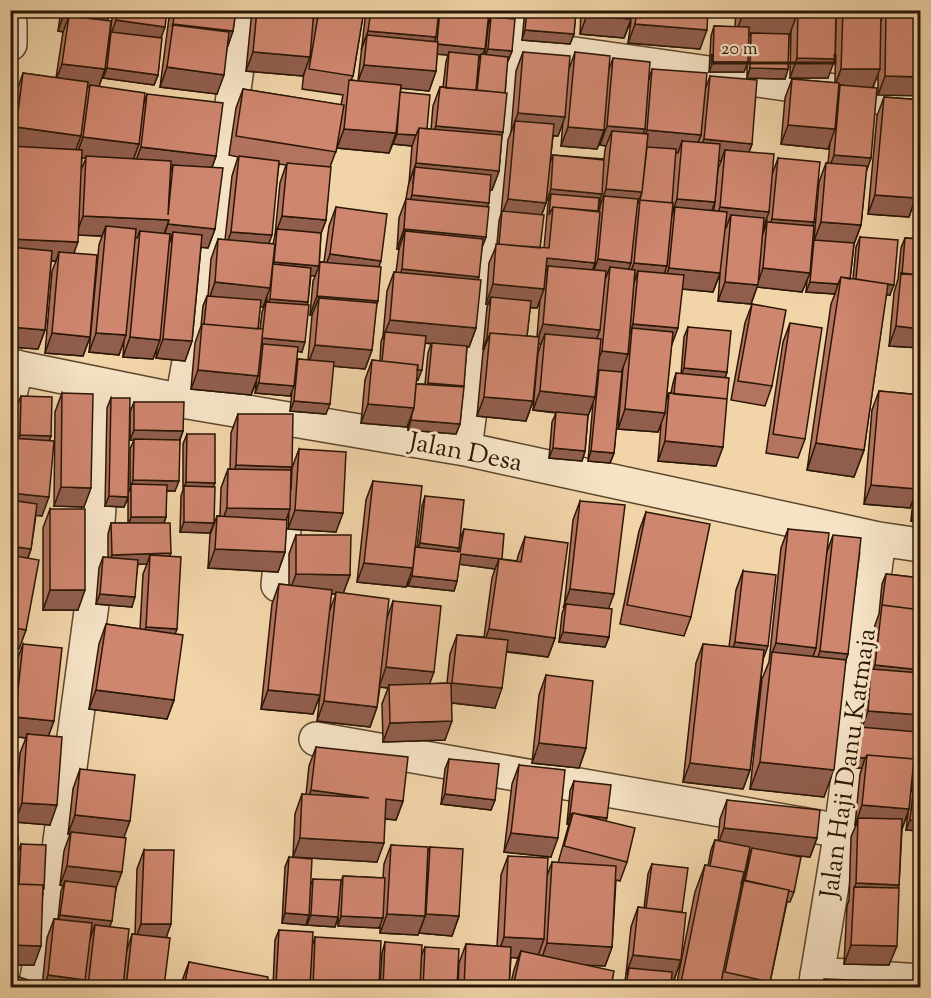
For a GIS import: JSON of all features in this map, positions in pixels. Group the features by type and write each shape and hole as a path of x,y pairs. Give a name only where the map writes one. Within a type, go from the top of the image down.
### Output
{"street":[{"path":"182,401 221,183 245,10"},
{"path":"465,449 522,10"},
{"path":"10,23 10,45"},
{"path":"518,46 921,103"},
{"name":"Jalan Desa","path":"13,376 102,386 465,449 879,539 921,545"},
{"path":"34,987 53,893 92,604 102,466 102,386"},
{"path":"290,456 292,420"},
{"path":"278,585 287,491"},
{"name":"Jalan Haji Danu Katmaja","path":"816,981 841,831 879,539"},
{"path":"316,739 841,831"},
{"path":"816,981 921,981"}],"building":[{"path":"65,10 110,10 109,17 65,12"},
{"path":"117,10 167,10 165,27 116,20"},
{"path":"175,10 236,10 233,31 173,24"},
{"path":"257,10 314,10 310,57 253,52"},
{"path":"319,10 364,10 353,76 309,69"},
{"path":"371,10 439,10 436,37 368,31"},
{"path":"440,10 489,12 485,49 438,44"},
{"path":"527,10 576,10 574,34 525,30"},
{"path":"587,10 632,10 631,19 587,15"},
{"path":"637,10 708,10 707,30 635,24"},
{"path":"742,10 796,10 796,17 742,16"},
{"path":"798,10 836,10 835,59 797,58"},
{"path":"843,10 881,10 880,69 841,69"},
{"path":"886,10 921,10 921,77 885,76"},
{"path":"69,16 111,21 105,69 62,64"},
{"path":"491,17 515,19 512,51 488,49"},
{"path":"173,25 229,32 224,75 167,67"},
{"path":"714,26 749,27 748,62 713,62"},
{"path":"111,32 162,38 158,75 107,68"},
{"path":"751,33 789,34 788,69 750,68"},
{"path":"367,35 438,42 436,71 364,65"},
{"path":"449,52 479,55 476,90 446,88"},
{"path":"523,52 570,56 565,117 518,113"},
{"path":"575,52 610,56 604,130 568,127"},
{"path":"481,54 508,57 505,93 477,90"},
{"path":"613,58 650,62 645,129 607,126"},
{"path":"652,69 707,73 701,135 647,130"},
{"path":"23,73 88,82 81,136 16,127"},
{"path":"710,76 757,80 752,144 704,139"},
{"path":"792,79 839,83 835,129 788,125"},
{"path":"349,80 401,85 396,133 344,129"},
{"path":"90,85 145,93 139,144 83,137"},
{"path":"840,85 877,88 871,158 834,155"},
{"path":"440,87 507,93 503,132 436,126"},
{"path":"243,89 344,105 336,152 236,136"},
{"path":"400,92 430,95 427,129 419,128 416,135 397,134"},
{"path":"147,94 223,103 216,156 141,147"},
{"path":"884,97 921,100 921,143 916,198 875,195"},
{"path":"515,121 554,124 546,203 508,199"},
{"path":"419,128 502,135 499,171 416,163"},
{"path":"612,131 648,134 642,192 606,189"},
{"path":"682,141 720,144 715,202 677,199"},
{"path":"10,146 82,150 78,242 10,239"},
{"path":"647,147 676,149 672,203 640,200"},
{"path":"725,150 774,154 769,212 720,207"},
{"path":"553,155 604,160 602,194 551,189"},
{"path":"86,156 171,161 168,215 173,165 223,168 215,229 168,224 169,220 83,216"},
{"path":"239,156 279,161 272,235 231,232"},
{"path":"778,158 820,162 814,222 772,219"},
{"path":"287,163 331,167 326,220 282,216"},
{"path":"826,163 867,166 861,225 821,222"},
{"path":"415,167 491,175 489,203 412,195"},
{"path":"551,194 599,198 598,211 553,207 549,215"},
{"path":"604,196 638,199 631,263 598,259"},
{"path":"406,199 489,207 486,237 404,229"},
{"path":"640,200 673,203 667,266 634,263"},
{"path":"336,207 387,214 381,261 330,254"},
{"path":"553,207 600,212 595,263 547,258 544,289 493,284 496,244 549,248"},
{"path":"675,207 727,212 720,273 669,268"},
{"path":"502,211 544,215 540,248 499,244"},
{"path":"731,215 764,218 758,285 725,282"},
{"path":"767,222 814,226 810,273 763,268"},
{"path":"106,226 136,229 126,335 96,333"},
{"path":"277,229 321,233 319,266 274,262"},
{"path":"140,231 170,234 160,340 130,337"},
{"path":"405,231 483,239 479,277 402,269"},
{"path":"173,232 202,235 192,341 163,339"},
{"path":"860,237 898,240 894,285 856,279"},
{"path":"905,238 921,239 921,275 902,274"},
{"path":"218,239 275,244 270,288 215,282"},
{"path":"814,240 854,243 850,279 841,277 838,284 810,282"},
{"path":"10,247 52,251 45,330 10,327"},
{"path":"59,252 97,255 90,337 52,333"},
{"path":"320,262 381,267 378,301 317,296"},
{"path":"273,264 311,268 308,302 270,299"},
{"path":"548,266 606,271 600,330 543,324"},
{"path":"610,267 635,270 628,354 602,351"},
{"path":"638,271 684,275 678,328 633,324"},
{"path":"394,272 481,280 476,328 390,320"},
{"path":"901,273 921,275 921,329 896,326"},
{"path":"841,277 888,284 864,450 816,443"},
{"path":"207,296 261,300 258,329 204,324"},
{"path":"491,297 531,301 527,336 490,333 487,338"},
{"path":"319,298 377,303 372,350 315,345"},
{"path":"266,302 309,305 305,342 262,338"},
{"path":"752,304 786,310 772,386 738,381"},
{"path":"790,323 822,328 805,439 773,434"},
{"path":"202,324 263,329 258,376 198,370"},
{"path":"688,327 731,331 727,372 684,368"},
{"path":"632,328 673,332 665,413 625,409"},
{"path":"385,332 426,336 422,370 417,370 418,365 382,361"},
{"path":"490,333 539,337 533,401 484,397"},
{"path":"545,334 601,339 595,397 540,391"},
{"path":"432,343 467,346 464,386 428,383"},
{"path":"263,344 298,347 294,386 259,383"},
{"path":"298,359 334,362 330,404 294,401"},
{"path":"372,360 418,365 414,408 368,404"},
{"path":"599,370 622,372 614,453 591,451"},
{"path":"676,373 729,378 727,399 674,394"},
{"path":"416,384 464,387 460,424 411,420"},
{"path":"879,391 921,395 921,448 917,489 871,485"},
{"path":"62,393 93,394 91,488 61,487"},
{"path":"669,393 727,399 723,447 665,441"},
{"path":"21,396 52,397 51,436 20,435"},
{"path":"111,398 130,398 128,497 109,496"},
{"path":"134,402 184,402 183,431 134,430"},
{"path":"556,412 588,415 585,451 553,448"},
{"path":"238,414 293,414 292,467 236,465"},
{"path":"187,434 215,434 215,483 186,482"},
{"path":"10,438 54,441 49,497 10,493"},
{"path":"134,439 180,440 179,481 133,480"},
{"path":"299,449 346,452 343,513 295,510"},
{"path":"228,469 291,470 290,509 227,508"},
{"path":"921,476 921,502 918,502"},
{"path":"373,481 422,486 413,568 364,563"},
{"path":"131,484 167,485 166,517 131,517"},
{"path":"184,486 215,487 214,523 184,522"},
{"path":"425,496 464,500 459,548 420,543"},
{"path":"10,500 37,504 31,549 10,546"},
{"path":"580,501 625,505 614,594 570,589"},
{"path":"50,509 85,509 85,590 50,590"},
{"path":"646,512 710,524 691,617 627,605"},
{"path":"217,516 287,520 285,552 215,549"},
{"path":"111,523 170,523 171,553 112,555"},
{"path":"464,529 504,534 502,559 461,554 457,581 412,576 415,547 460,552"},
{"path":"788,529 829,533 816,648 776,643"},
{"path":"296,535 351,535 350,575 296,574"},
{"path":"833,535 861,538 848,654 820,651"},
{"path":"525,537 568,543 555,638 489,629 499,559 521,562"},
{"path":"10,555 39,560 26,630 10,627"},
{"path":"150,555 181,557 177,629 146,627"},
{"path":"103,557 138,560 135,597 100,594"},
{"path":"743,571 776,575 768,646 735,642"},
{"path":"886,574 921,578 921,610 882,605"},
{"path":"279,584 332,590 320,695 268,690"},
{"path":"336,592 389,599 377,707 324,701"},
{"path":"393,601 441,606 434,672 386,667"},
{"path":"566,604 612,609 609,637 563,632"},
{"path":"882,605 921,610 921,670 875,665"},
{"path":"106,624 183,635 174,700 96,690"},
{"path":"457,635 508,640 502,688 452,683"},
{"path":"23,644 62,648 54,721 15,717"},
{"path":"703,644 764,650 750,770 690,763"},
{"path":"10,648 15,649 10,671"},
{"path":"772,652 846,660 834,770 760,762"},
{"path":"871,669 921,673 921,715 868,711"},
{"path":"546,675 593,681 586,748 539,743"},
{"path":"451,683 452,721 390,723 389,685"},
{"path":"860,727 918,732 916,762 914,759 867,755 865,758 857,757"},
{"path":"27,734 62,737 57,805 22,803"},
{"path":"316,747 408,757 403,801 386,799 384,843 300,838 302,794 369,798 311,790"},
{"path":"10,751 15,752 11,805 10,805"},
{"path":"867,755 914,759 909,809 862,805"},
{"path":"449,759 499,764 495,800 445,794"},
{"path":"519,765 565,770 558,838 511,833"},
{"path":"80,769 135,775 130,821 75,815"},
{"path":"574,781 611,785 607,818 570,814"},
{"path":"914,785 921,786 921,821 910,820"},
{"path":"727,800 820,810 817,838 724,828"},
{"path":"573,813 635,828 627,862 564,846"},
{"path":"858,818 902,819 899,885 856,883"},
{"path":"71,832 126,838 122,872 67,866"},
{"path":"10,837 18,837 16,884 10,884"},
{"path":"715,840 750,847 742,885 744,872 710,866"},
{"path":"21,844 46,845 44,889 43,885 19,884"},
{"path":"391,845 428,847 425,916 387,914"},
{"path":"430,847 463,849 459,916 426,914"},
{"path":"752,848 801,857 794,892 745,881"},
{"path":"144,850 174,850 171,924 141,924"},
{"path":"508,856 548,858 544,939 504,937"},
{"path":"289,857 312,859 309,915 285,913"},
{"path":"552,862 616,866 612,947 547,943"},
{"path":"652,864 688,868 682,912 646,908"},
{"path":"705,865 744,872 720,987 680,987"},
{"path":"343,876 385,878 383,918 341,916"},
{"path":"313,879 341,880 338,917 311,915"},
{"path":"744,880 789,890 770,982 725,972"},
{"path":"65,881 116,887 112,921 60,915"},
{"path":"10,884 43,885 41,946 10,945"},
{"path":"854,887 899,888 897,946 851,945"},
{"path":"638,907 686,913 681,960 633,955"},
{"path":"54,919 92,923 85,980 48,975"},
{"path":"95,925 129,929 123,987 88,986"},
{"path":"279,930 313,932 310,986 276,985"},
{"path":"132,934 170,938 164,987 126,987"},
{"path":"315,937 381,941 379,987 313,987"},
{"path":"385,942 422,945 420,987 383,987"},
{"path":"466,944 511,947 509,987 464,987"},
{"path":"425,947 459,949 457,987 423,987"},
{"path":"521,951 614,971 611,987 513,987"},
{"path":"189,962 268,977 266,987 184,987"},
{"path":"629,968 672,972 671,987 626,987"},
{"path":"10,974 34,982 32,987 10,987"},
{"path":"824,979 878,981 878,987 823,987"}]}
